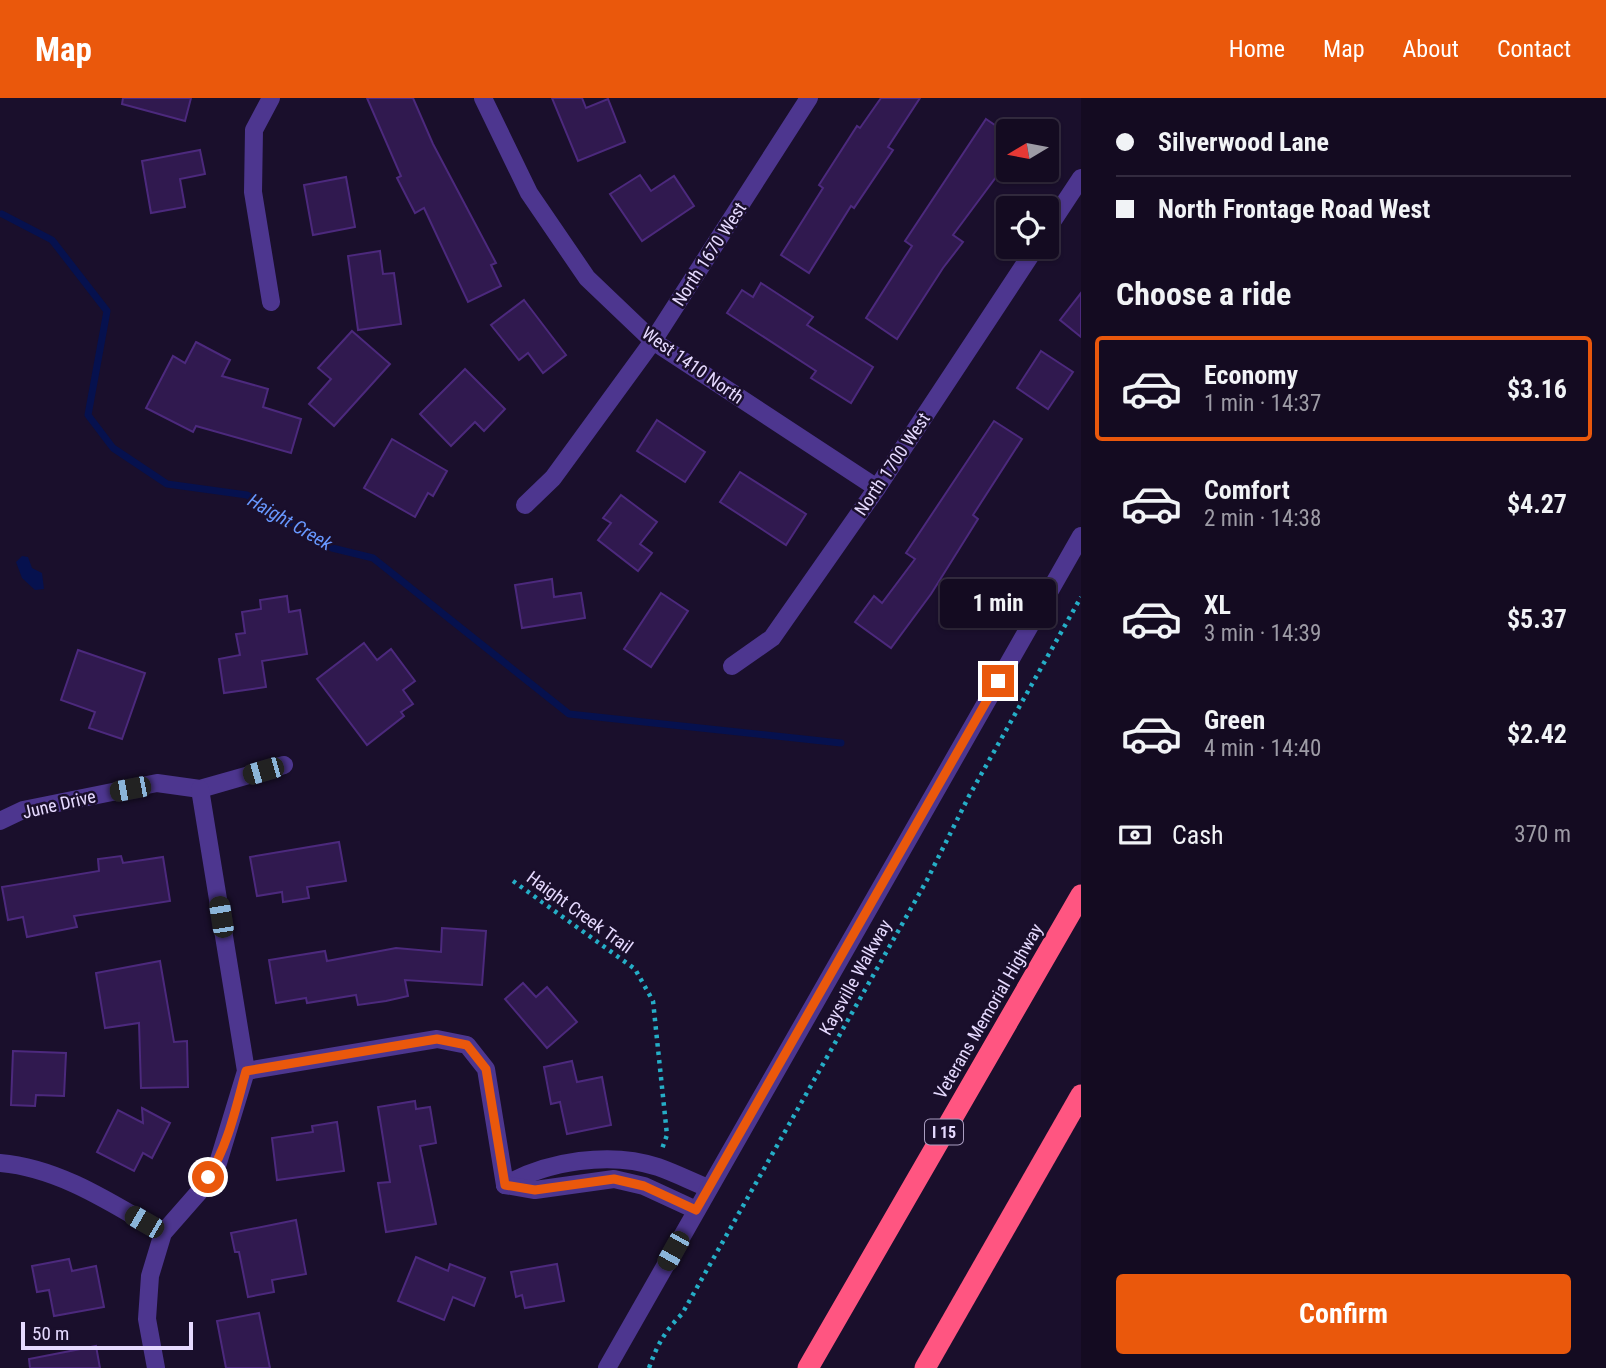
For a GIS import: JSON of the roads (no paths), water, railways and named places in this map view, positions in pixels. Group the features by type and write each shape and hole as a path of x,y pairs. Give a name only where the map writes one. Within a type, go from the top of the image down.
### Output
{"highway":[{"name":"Veterans Memorial Highway","path":"808,1368 1081,895"},
{"path":"925,1368 1081,1095"}],"street":[{"path":"271,98 254,130 253,192 271,302"},
{"name":"West 1410 North","path":"483,98 529,194 587,278 653,341 877,488"},
{"name":"North 1670 West","path":"525,505 553,478 653,341 809,98"},
{"path":"1059,211 1081,178"},
{"name":"North 1700 West","path":"732,666 772,638 877,488 1028,259"},
{"path":"607,1368 1081,536"},
{"name":"June Drive","path":"0,821 23,810 157,783 200,789 284,765"},
{"path":"156,1368 147,1319 150,1276 163,1233 199,1192 218,1163 246,1071 200,789"},
{"path":"246,1071 437,1039 467,1045 486,1069 505,1185"},
{"path":"505,1185 532,1170 607,1158 655,1166 708,1188"},
{"path":"0,1163 45,1174 88,1189 163,1233"},
{"path":"505,1185 535,1190 614,1179 644,1186 696,1210"}],"waterway":[{"name":"Haight Creek","path":"2,214 52,240 107,311 88,415 113,448 167,484 247,495 332,548 373,558 569,714 841,743"}]}
